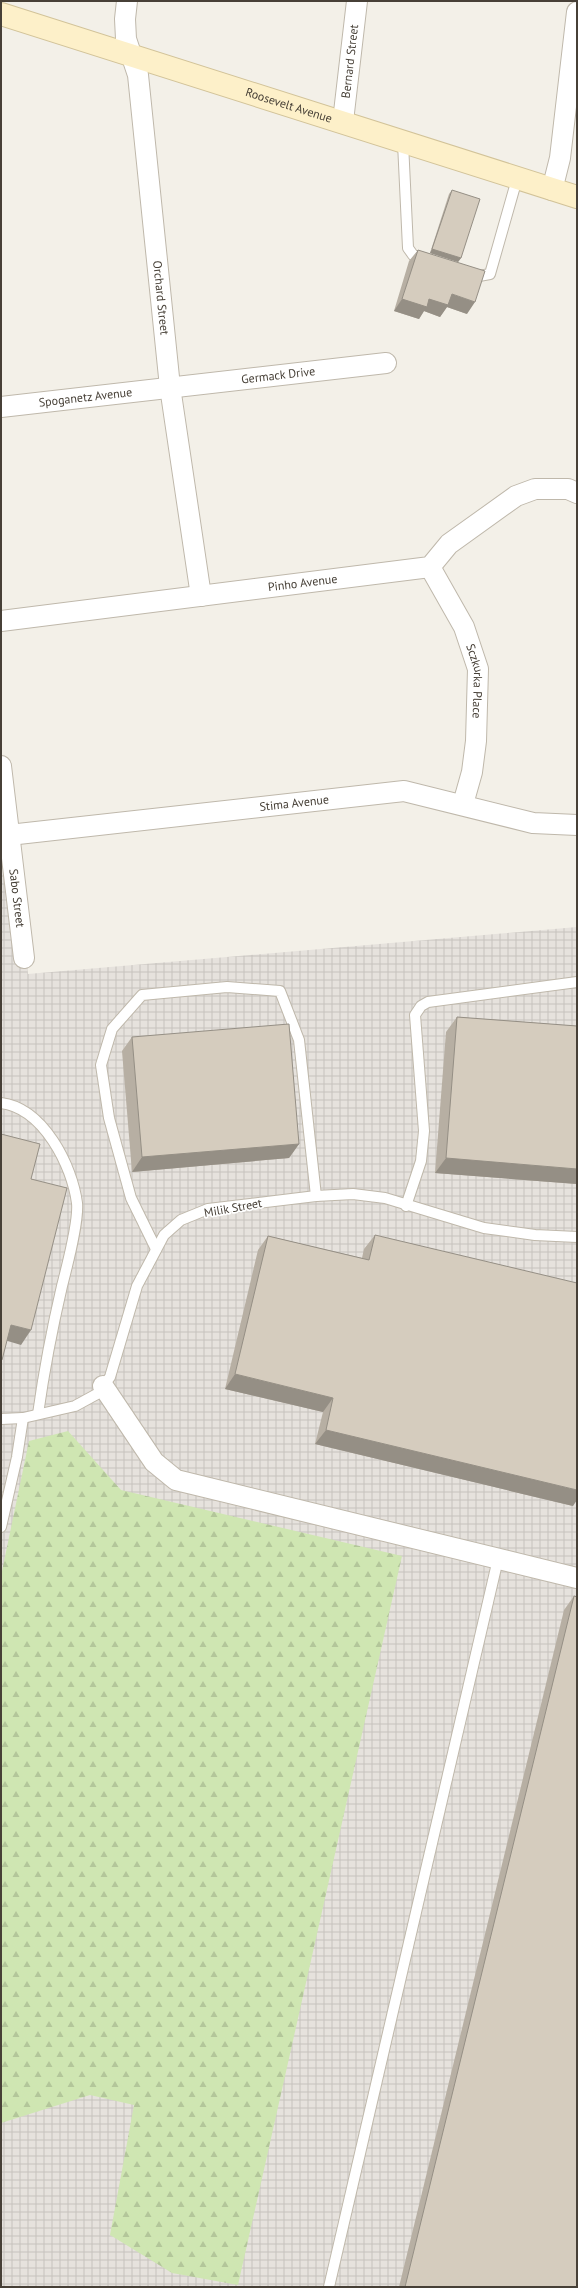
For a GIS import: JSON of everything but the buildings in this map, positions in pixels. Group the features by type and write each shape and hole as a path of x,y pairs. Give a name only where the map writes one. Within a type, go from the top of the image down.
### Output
{"main road":[{"name":"Roosevelt Avenue","path":"1,14 343,121 403,143 577,197"}],"street":[{"name":"Orchard Street","path":"127,1 125,19 126,39 133,55 138,75 170,387 201,596"},
{"name":"Bernard Street","path":"343,121 357,1"},
{"path":"552,190 560,158 577,12"},
{"name":"Germack Drive","path":"170,387 386,363"},
{"name":"Spoganetz Avenue","path":"1,407 170,387"},
{"path":"430,567 449,544 516,496 535,489 568,489 577,493"},
{"name":"Pinho Avenue","path":"1,621 430,567"},
{"name":"Sczkurka Place","path":"430,567 464,627 478,669 476,741 472,772 463,804"},
{"name":"Sabo Street","path":"1,766 24,958"},
{"name":"Stima Avenue","path":"9,835 404,791 463,804 533,823 577,825"},
{"path":"103,1386 154,1462 176,1480 577,1578"}],"lane":[{"path":"403,143 408,248 413,255 435,262"},
{"path":"465,272 480,276 490,274 517,179"},
{"path":"406,1206 421,1161 424,1131 416,1015 421,1006 428,1002 577,982"},
{"path":"156,1249 131,1198 109,1118 101,1065 112,1030 142,994 227,987 280,991 299,1040 316,1196"},
{"path":"1,1103 10,1104 26,1112 51,1137 68,1168 77,1204 72,1243 48,1349 38,1414"},
{"name":"Milik Street","path":"1,1419 23,1418 75,1406 97,1394 110,1377 137,1286 164,1235 181,1220 208,1209 316,1196 353,1194 385,1198 406,1206 484,1228 535,1236 577,1237"},
{"path":"1,1527 3,1511 17,1457 23,1418"},
{"path":"329,2287 498,1559"}],"shaded area":[{"path":"1,852 14,855 28,974 577,927 577,2287 1,2287"}],"green space":[{"path":"68,1431 121,1490 402,1556 238,2285 172,2273 110,2235 134,2105 90,2095 1,2123 1,1576 29,1441"}]}
